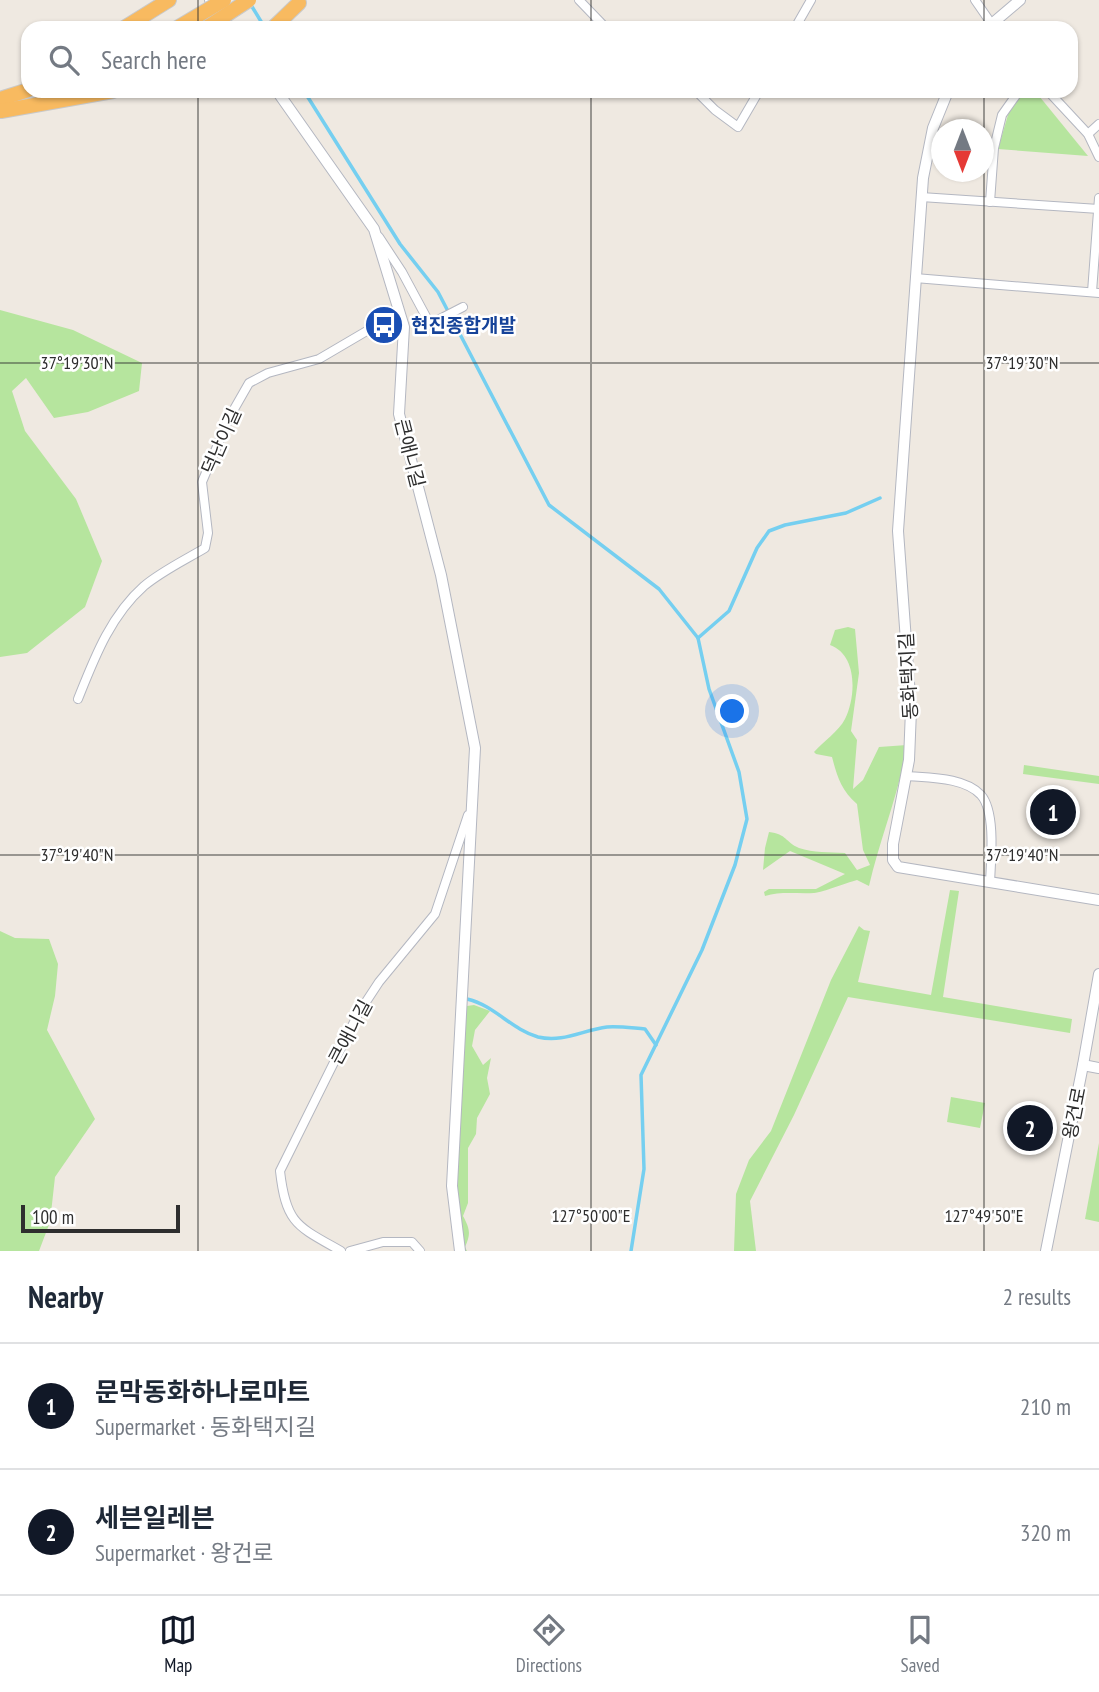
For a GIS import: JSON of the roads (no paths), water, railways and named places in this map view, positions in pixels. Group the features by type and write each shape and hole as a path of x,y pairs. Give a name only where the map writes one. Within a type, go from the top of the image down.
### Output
{"highway":[{"path":"135,21 169,0"},
{"path":"189,21 224,0"},
{"path":"217,21 249,0"},
{"path":"281,21 300,1"},
{"path":"0,99 21,92"},
{"path":"0,111 42,98"},
{"path":"0,111 73,98"}],"street":[{"path":"210,0 225,21"},
{"path":"579,0 599,21"},
{"path":"799,21 811,0"},
{"path":"975,0 988,21"},
{"path":"997,21 1020,0"},
{"name":"큰애니길","path":"281,98 374,229 404,327 399,414 441,575 475,748 452,1186 460,1251"},
{"path":"703,98 738,127 755,98"},
{"name":"동화택지길","path":"945,98 933,128 921,197 898,531 911,710 907,776 894,844 894,860 898,867 1099,900"},
{"path":"989,202 994,148 1002,115 1014,98"},
{"path":"1055,98 1088,134 1099,157"},
{"path":"1088,134 1099,124"},
{"path":"921,197 1099,209"},
{"path":"915,278 1096,293 1099,198"},
{"path":"374,229 402,272 430,324 461,308"},
{"name":"덕난이길","path":"78,699 96,653 114,621 144,587 205,548 208,533 202,482 229,418 249,383 268,373 320,359 399,312"},
{"path":"907,776 943,779 964,785 982,796 990,817 990,882"},
{"name":"큰애니길","path":"341,1251 298,1227 283,1198 280,1171 358,1014 379,982 435,915 472,802"},
{"name":"왕건로","path":"1045,1251 1099,974"},
{"path":"1083,1065 1099,1068"},
{"path":"351,1251 383,1242 412,1242 420,1251"}],"waterway":[{"path":"251,5 261,21"},
{"path":"308,98 400,244 438,292 549,505 659,589 698,638 709,689 739,772 747,819 735,865 702,950 641,1075 644,1169 631,1251"},
{"path":"698,638 729,611 757,548 769,531 785,525 846,513 880,498"},
{"path":"467,999 486,1006 520,1029 538,1037 556,1038 607,1027 626,1027 645,1029 656,1045"}],"place":[{"name":"현진종합개발","path":"384,325"},
{"name":"문막동화하나로마트","path":"1053,812"},
{"name":"세븐일레븐","path":"1030,1128"}]}
